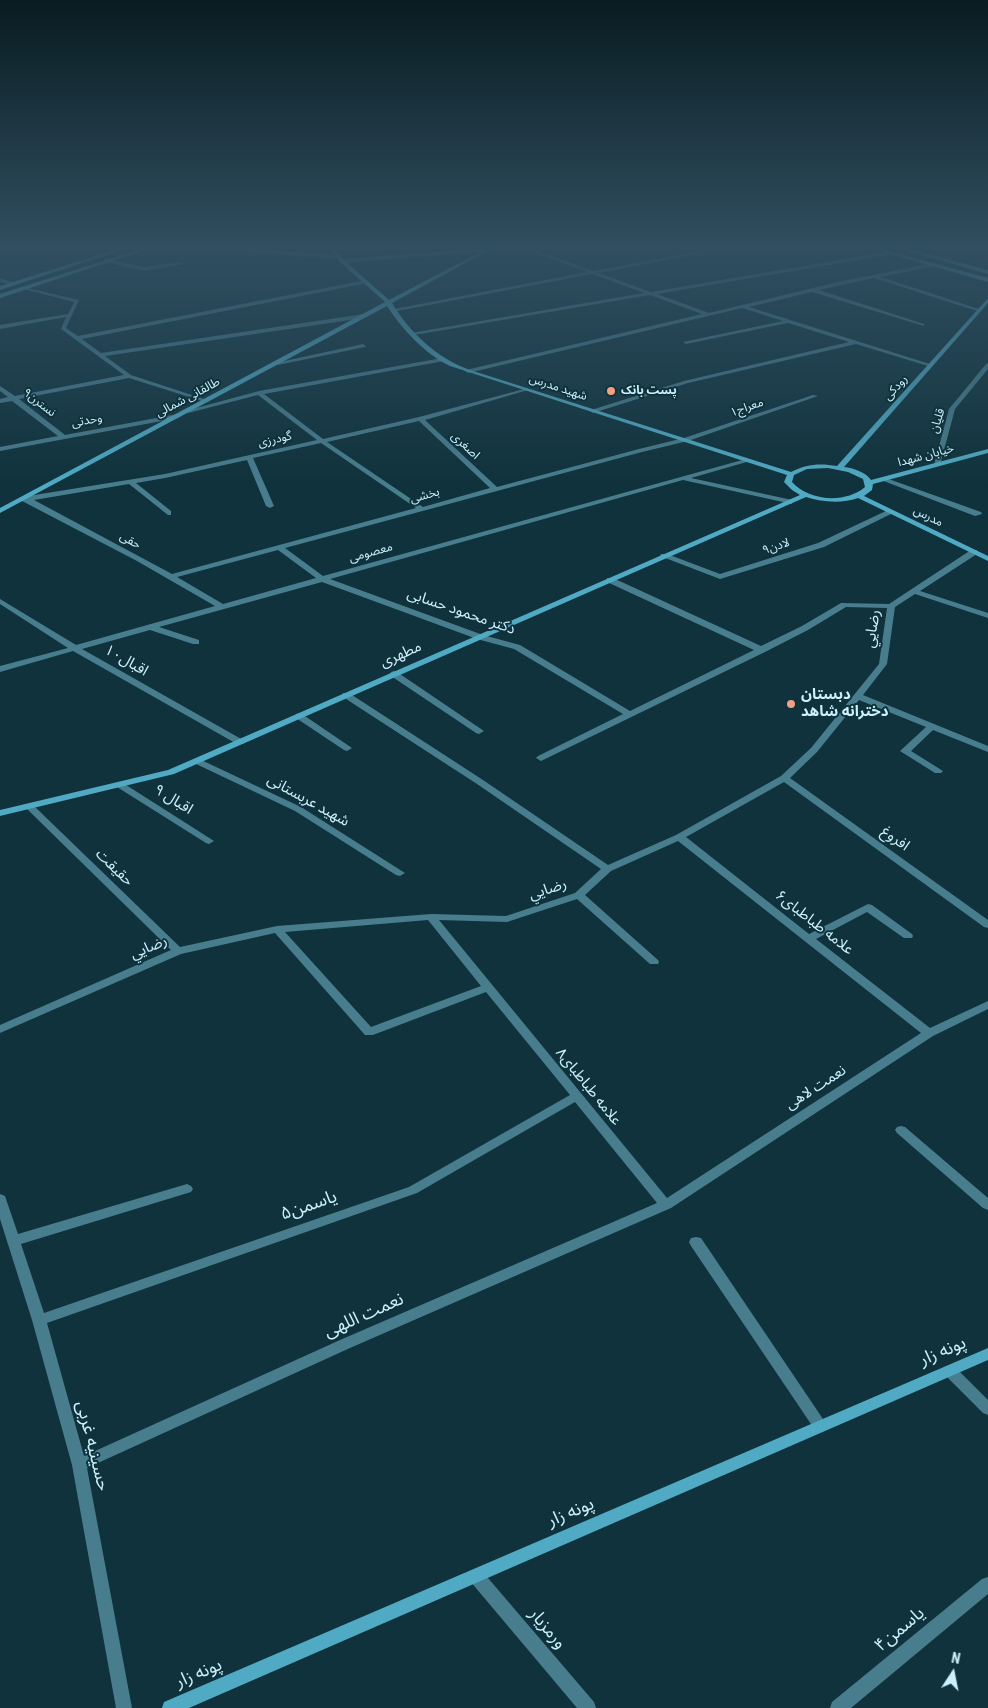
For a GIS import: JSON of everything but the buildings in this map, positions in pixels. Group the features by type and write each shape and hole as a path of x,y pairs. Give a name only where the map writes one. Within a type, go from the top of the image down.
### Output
{"street":[{"path":"63,328 129,376 207,401"},
{"path":"77,338 130,328"},
{"path":"100,355 285,328"},
{"name":"طالقانی شمالی","path":"2,508 25,498 342,328"},
{"name":"شهید مدرس","path":"409,328 442,360 468,371 791,474"},
{"path":"414,333 445,328"},
{"path":"468,371 650,328"},
{"path":"686,342 755,328"},
{"path":"810,328 930,366"},
{"name":"رودکی","path":"840,468 964,328"},
{"path":"593,411 686,382 856,342"},
{"path":"278,362 363,346"},
{"path":"188,411 259,393 442,360"},
{"name":"قلیان","path":"937,465 952,409 988,365"},
{"path":"0,401 129,376"},
{"name":"نسترن۹","path":"0,388 63,437"},
{"name":"گودرزی","path":"25,498 68,494 165,476 420,419 526,389"},
{"path":"259,393 322,441 422,509"},
{"name":"معراج۱","path":"686,440 815,396"},
{"name":"وحدتی","path":"0,449 178,416"},
{"name":"اصغری","path":"420,419 495,489"},
{"name":"بخشی","path":"170,576 686,440"},
{"name":"خیابان شهدا","path":"869,483 988,451"},
{"path":"249,457 270,506"},
{"name":"معصومی","path":"0,669 748,460"},
{"path":"811,467 840,468 859,474 869,483 865,492 859,496 839,499 805,495 791,487 788,478 791,474 811,467"},
{"path":"682,478 789,502"},
{"path":"884,479 978,514"},
{"path":"130,481 168,513"},
{"name":"مطهری","path":"0,813 171,772 805,495"},
{"name":"مدرس","path":"859,496 988,559"},
{"name":"حقی","path":"25,498 170,576 222,607"},
{"name":"لادن۹","path":"664,556 720,578 821,545 891,512"},
{"name":"دکتر محمود حسابی","path":"278,547 322,579 480,637 517,647 630,715"},
{"name":"رضایي","path":"0,1029 178,952 277,929 431,917 507,919 579,895 607,869 679,837 784,778 814,750 883,664 891,606 974,552"},
{"path":"610,580 762,650"},
{"path":"914,591 988,616"},
{"name":"اقبال۱۰","path":"0,602 74,648 240,742"},
{"path":"541,758 806,628 844,605 891,606"},
{"path":"150,627 196,642"},
{"path":"394,674 479,731"},
{"path":"346,696 480,782 607,869"},
{"path":"858,696 988,749"},
{"path":"299,716 346,748"},
{"path":"932,726 904,751 938,771"},
{"name":"شهید عربستانی","path":"197,761 298,809 400,873"},
{"name":"افروغ","path":"784,778 988,926"},
{"name":"اقبال ۹","path":"120,784 209,841"},
{"name":"حقیقت","path":"30,806 178,952"},
{"name":"علامه طباطبای۶","path":"679,837 929,1033"},
{"path":"579,895 654,962"},
{"path":"809,938 868,907 908,936"},
{"name":"علامه طباطبای۸","path":"431,917 666,1205"},
{"path":"277,929 369,1032 488,987"},
{"name":"نعمت لاهی","path":"666,1205 929,1033 988,1005"},
{"name":"یاسمن۵","path":"38,1320 413,1190 577,1096"},
{"path":"901,1130 988,1205"},
{"path":"13,1241 187,1189"},
{"name":"حسینیه غربی","path":"0,1199 38,1320 79,1465 124,1708"},
{"name":"نعمت اللهی","path":"79,1465 345,1344 666,1205"},
{"path":"696,1242 820,1426"},
{"name":"پونه زار","path":"170,1708 988,1354"},
{"path":"950,1371 988,1409"},
{"name":"ورمزیار","path":"476,1576 588,1708"},
{"name":"یاسمن۴","path":"838,1708 988,1584"}],"place":[{"name":"پست بانک","path":"611,391"},
{"name":"دبستان دخترانه شاهد","path":"791,704"}]}
